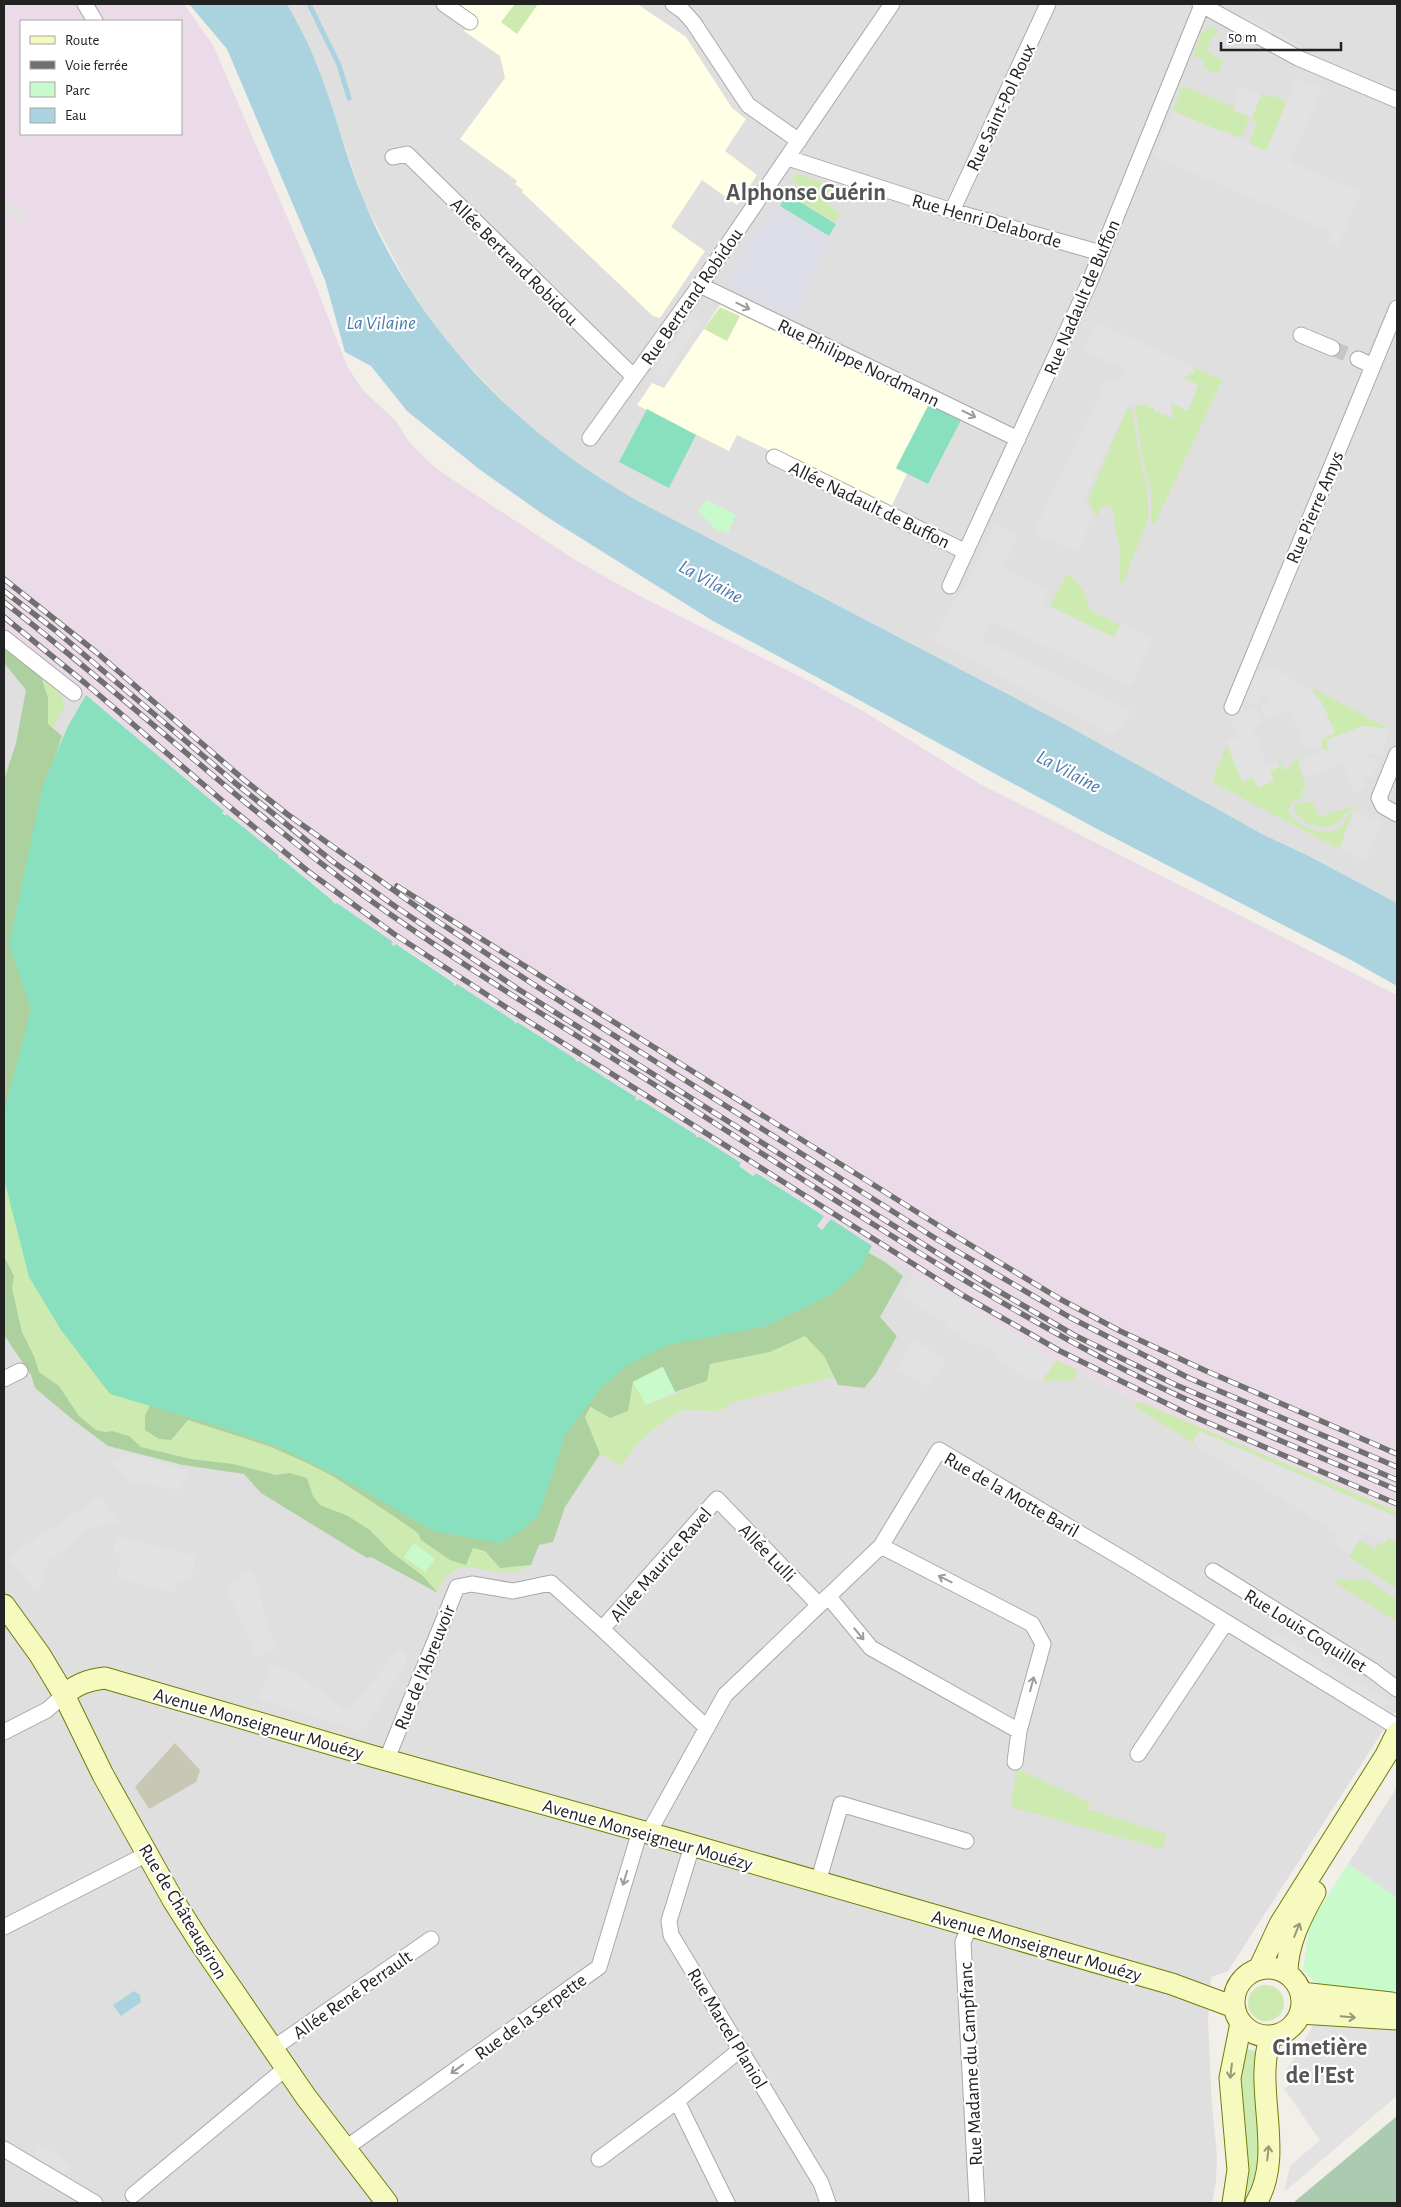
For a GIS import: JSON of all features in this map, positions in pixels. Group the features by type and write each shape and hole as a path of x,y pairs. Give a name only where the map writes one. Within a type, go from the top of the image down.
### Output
{"main road":[{"name":"Rue de Châteaugiron","path":"4,1605 40,1655 64,1695 103,1775 147,1854 201,1944 286,2068 387,2203"},
{"name":"Avenue Monseigneur Mouézy","path":"64,1695 88,1680 105,1678 386,1761 692,1846 1172,1984 1237,2015"},
{"path":"1259,1969 1280,1924 1386,1755 1397,1733"},
{"path":"1287,1973 1288,1956 1292,1941 1322,1878 1334,1855 1374,1793 1397,1762"},
{"path":"1233,2203 1238,2170 1230,2078 1237,2015 1237,1988 1242,1979 1259,1969 1278,1969 1287,1973 1298,1986 1300,2003 1293,2025 1287,2031 1271,2036 1254,2033 1237,2015"},
{"path":"1300,2003 1391,2003 1397,2006"},
{"path":"1300,2003 1397,2019"},
{"path":"1256,2203 1263,2186 1269,2146 1264,2065 1267,2046 1271,2036"}],"street":[{"path":"85,4 94,20"},
{"path":"444,4 470,22"},
{"path":"673,4 693,22 748,105 799,141"},
{"name":"Rue Bertrand Robidou","path":"590,438 700,285 892,4"},
{"name":"Rue Saint-Pol Roux","path":"952,211 1048,4"},
{"path":"1201,4 1298,58 1397,100"},
{"name":"Rue Nadault de Buffon","path":"950,586 1101,253 1201,4"},
{"name":"Allée Bertrand Robidou","path":"393,157 407,154 634,377"},
{"name":"Rue Henri Delaborde","path":"788,158 952,211 1101,253"},
{"name":"Rue Philippe Nordmann","path":"700,285 1018,439"},
{"name":"Rue Pierre Amys","path":"1232,707 1397,308"},
{"path":"1301,335 1332,348"},
{"path":"1358,359 1373,366"},
{"name":"Allée Nadault de Buffon","path":"774,457 966,552"},
{"path":"4,638 74,693"},
{"path":"1397,754 1379,798 1383,806 1397,814"},
{"path":"4,1378 20,1371"},
{"name":"Rue de la Motte Baril","path":"644,1833 725,1695 881,1546 939,1450 1226,1622 1397,1728"},
{"name":"Allée Lulli","path":"717,1499 871,1648 1019,1731"},
{"name":"Allée Maurice Ravel","path":"602,1629 717,1499"},
{"path":"881,1546 1032,1624 1043,1644 1019,1731 1015,1762"},
{"name":"Rue Louis Coquillet","path":"1213,1571 1372,1670 1397,1689"},
{"name":"Rue de l'Abreuvoir","path":"386,1761 457,1587 472,1584 513,1591 551,1583 602,1629"},
{"path":"1138,1754 1226,1622"},
{"path":"602,1629 707,1728"},
{"path":"4,1732 46,1710 64,1695"},
{"path":"818,1882 841,1804 966,1841"},
{"name":"Rue de la Serpette","path":"346,2148 598,1967 644,1833"},
{"name":"Rue Marcel Planiol","path":"692,1846 669,1921 671,1935 821,2183 828,2203"},
{"path":"4,1926 147,1854"},
{"name":"Rue Madame du Campfranc","path":"970,1926 963,1942 978,2203"},
{"name":"Allée René Perrault","path":"272,2048 431,1938"},
{"path":"599,2159 677,2101 741,2049"},
{"path":"133,2195 286,2068"},
{"path":"677,2101 727,2203"},
{"path":"4,2148 95,2203"}],"shaded area":[{"path":"4,4 184,4 213,45 307,263 347,366 362,389 396,421 410,443 431,464 577,561 636,594 803,678 863,711 980,784 1397,995 1397,1511 1139,1401 1076,1369 1059,1363 868,1245 831,1219 823,1230 817,1226 823,1215 756,1173 754,1176 739,1166 741,1163 695,1136 639,1099 638,1101 635,1099 635,1096 579,1061 577,1063 458,985 456,987 453,985 454,982 397,944 395,947 331,901 332,899 282,858 279,859 277,855 228,814 226,815 222,812 223,810 86,695 4,631"},
{"path":"287,4 1397,4 1397,903 1307,855 1264,835 1057,720 636,500 597,478 554,448 522,421 447,343 410,289 364,202 317,64"},
{"path":"459,4 637,4 686,37 732,108 746,119 725,151 757,175 737,205 702,180 671,227 705,251 660,318 653,316 522,192 523,190 515,184 517,181 460,139 505,78 500,56 464,31 475,16"},
{"path":"1245,15 1301,46 1298,52 1242,20"},
{"path":"1297,78 1322,89 1290,162 1361,192 1337,247 1326,243 1331,232 1154,156 1173,111 1266,151"},
{"path":"1238,86 1261,95 1252,117 1233,110 1237,100 1234,98"},
{"path":"4,198 25,211 23,224 4,212"},
{"path":"776,204 832,238 808,282 811,284 792,320 724,284"},
{"path":"720,305 929,404 896,469 907,474 890,509 737,435 729,451 637,405 652,383 664,388"},
{"path":"692,315 701,321 662,379 653,373"},
{"path":"1096,322 1192,366 1194,372 1184,378 1198,385 1188,411 1171,403 1173,417 1167,417 1166,414 1161,415 1160,411 1154,412 1154,408 1149,408 1148,404 1127,406 1084,499 1092,517 1077,552 1033,533 1106,381 1122,379 1124,371 1119,366 1083,351"},
{"path":"995,524 1018,534 1003,569 1049,591 1041,608 1046,610 1049,606 1114,638 1121,623 1153,638 1131,686 991,621 982,640 1133,711 1111,735 933,640 954,601 967,584"},
{"path":"4,631 86,695 68,726 4,1112"},
{"path":"1267,665 1309,689 1320,700 1335,733 1322,739 1321,745 1306,749 1290,711 1265,720 1259,705 1270,701 1268,696 1261,693 1255,705 1244,699 1255,669 1263,673"},
{"path":"1242,703 1245,710 1256,706 1262,722 1252,726 1267,765 1277,762 1279,767 1270,771 1274,781 1258,788 1253,778 1242,782 1227,744 1228,741 1238,737 1232,725"},
{"path":"1363,726 1390,729 1381,755 1368,754 1366,756 1379,763 1372,778 1364,774 1363,776 1367,788 1355,793 1343,763 1304,778 1298,762 1324,750 1329,751 1326,740"},
{"path":"1354,811 1381,823 1365,861 1339,849"},
{"path":"4,1179 566,1433 860,1269 872,1246 1059,1363 1076,1369 1139,1401 1397,1511 1397,1709 1228,1971 1211,1977 1208,2021 1212,2106 1217,2156 1216,2181 1212,2203 4,2203"},
{"path":"915,1273 1056,1360 1042,1381 1037,1378 1034,1382 997,1360 1000,1355 980,1343 978,1347 946,1327 948,1324 901,1296"},
{"path":"915,1340 946,1360 928,1387 896,1369"},
{"path":"1199,1431 1397,1517 1397,1543 1388,1537 1384,1544 1364,1532 1350,1555 1333,1544 1339,1534 1193,1443"},
{"path":"131,1454 189,1470 179,1490 136,1483 125,1479 111,1460"},
{"path":"101,1496 118,1522 92,1527 49,1561 38,1594 8,1557"},
{"path":"117,1537 196,1556 192,1577 178,1582 175,1592 117,1579 121,1555 113,1552"},
{"path":"252,1569 275,1649 257,1658 228,1591 230,1583"},
{"path":"1276,1632 1390,1702 1383,1712 1270,1643"},
{"path":"400,1649 407,1653 406,1663 362,1732 259,1700 271,1665 296,1673 347,1711"},
{"path":"175,1743 200,1770 196,1782 149,1809 135,1787"},
{"path":"1397,1787 1397,1898 1348,1864"},
{"path":"1318,2018 1397,2024 1397,2096 1284,2192 1290,2166 1320,2140 1284,2089 1290,2084 1285,2073"},
{"name":"Cimetière de l'Est","path":"1397,2116 1397,2203 1293,2203"},
{"path":"41,2145 58,2154 70,2166 65,2174 34,2155"}],"green space":[{"path":"515,4 538,4 517,34 501,22"},
{"path":"1213,27 1219,31 1216,36 1213,36 1206,51 1223,61 1218,74 1203,68 1205,60 1193,56 1202,32"},
{"path":"1182,86 1234,107 1233,110 1250,117 1241,138 1173,111"},
{"path":"1262,94 1270,97 1272,95 1287,102 1266,151 1249,143 1257,123 1251,120"},
{"path":"797,173 834,187 828,206 841,213 835,222 790,195 798,184 792,180"},
{"path":"787,194 836,224 829,236 780,206"},
{"path":"720,307 740,316 727,341 704,329"},
{"path":"1192,366 1222,380 1155,524 1151,522 1151,493 1142,455 1135,405 1149,404 1173,417 1171,403 1198,385 1183,378 1194,372"},
{"path":"929,404 961,420 928,484 896,468"},
{"path":"1132,408 1147,488 1149,517 1123,583 1120,583 1120,551 1112,508 1104,505 1096,517 1088,499 1127,409"},
{"path":"647,409 696,435 669,488 619,462"},
{"path":"707,500 736,515 728,533 722,530 719,533 698,511"},
{"path":"1067,573 1082,588 1091,611 1120,625 1115,638 1050,606"},
{"path":"4,646 41,677 48,697 48,724 62,736 50,772 544,1459 608,1366 867,1252 885,1262 903,1276 880,1317 897,1336 875,1375 864,1388 838,1385 824,1356 805,1336 770,1352 710,1364 707,1381 675,1392 662,1367 633,1382 628,1411 610,1418 591,1407 585,1417 600,1454 565,1507 553,1542 539,1545 531,1565 500,1568 485,1551 473,1548 466,1565 450,1560 421,1540 418,1533 334,1477 271,1447 188,1420 171,1440 159,1439 145,1430 145,1415 151,1404 4,1161 4,780 16,743 26,690 4,663"},
{"path":"41,677 60,693 65,706 53,728 48,724 48,697"},
{"path":"1310,687 1390,729 1363,726 1329,751 1325,751 1322,747 1322,739 1335,733 1325,708"},
{"path":"86,695 224,811 222,813 227,814 278,855 279,859 281,858 335,904 337,903 393,942 391,944 394,946 396,944 454,983 453,985 457,984 514,1021 515,1024 517,1022 574,1058 577,1062 579,1061 636,1097 637,1101 639,1099 696,1135 696,1137 700,1137 741,1163 739,1166 753,1176 756,1173 824,1216 817,1226 822,1230 831,1219 872,1246 860,1269 833,1293 766,1326 667,1345 626,1366 601,1388 566,1433 539,1515 519,1532 500,1543 433,1531 342,1478 277,1446 218,1426 110,1394 61,1330 29,1277 4,1179 4,1112 31,1010 9,945 43,785 68,726"},
{"path":"1227,744 1243,782 1279,767 1277,762 1280,761 1285,772 1294,761 1309,757 1298,762 1306,787 1301,790 1304,797 1292,802 1288,810 1297,822 1303,826 1325,832 1339,829 1354,811 1339,849 1212,782"},
{"path":"1312,801 1319,817 1359,804 1347,812 1336,824 1326,828 1306,823 1294,812 1295,804"},
{"path":"4,1161 188,1420 271,1447 309,1464 334,1477 392,1515 418,1533 421,1540 473,1547 485,1551 500,1568 531,1565 511,1572 474,1568 457,1569 443,1581 438,1593 423,1576 390,1551 370,1530 348,1516 320,1505 290,1473 276,1475 191,1459 141,1447 129,1436 112,1431 96,1430 79,1416 59,1386 39,1372 34,1356 22,1332 12,1288 14,1276 4,1256"},
{"path":"4,1256 14,1276 12,1288 22,1332 34,1356 39,1372 59,1386 79,1416 96,1430 112,1431 129,1436 141,1447 191,1459 233,1464 276,1475 290,1473 307,1478 313,1496 320,1505 348,1516 370,1530 390,1551 423,1576 438,1593 371,1557 367,1558 261,1493 244,1474 183,1465 108,1446 72,1419 35,1388 31,1375 4,1335"},
{"path":"805,1336 824,1356 834,1377 732,1403 720,1411 682,1410 660,1424 638,1443 621,1466 600,1454 585,1417 592,1407 633,1382 647,1405 707,1381 709,1364 770,1352"},
{"path":"1056,1360 1079,1370 1073,1380 1042,1381"},
{"path":"663,1367 675,1392 646,1405 633,1382"},
{"path":"1139,1401 1397,1511 1397,1517 1200,1431 1193,1443 1135,1407"},
{"path":"1388,1537 1397,1543 1397,1589 1349,1557 1360,1540 1375,1550 1380,1542 1384,1544"},
{"path":"414,1543 435,1559 425,1572 404,1557"},
{"path":"1338,1579 1366,1579 1397,1600 1397,1622 1335,1583"},
{"path":"1016,1770 1027,1773 1090,1803 1088,1809 1167,1834 1162,1849 1011,1807"},
{"path":"1348,1864 1397,1898 1397,1994 1317,1985 1303,1970 1310,1923"},
{"path":"1266,1985 1279,1990 1284,2003 1279,2016 1266,2021 1253,2016 1248,2003 1253,1990"},
{"path":"1241,2047 1257,2052 1259,2170 1248,2203 1240,2203 1236,2080"}],"water":[{"name":"La Vilaine","path":"189,4 287,4 317,65 364,201 386,248 412,292 442,334 475,373 511,409 550,443 592,473 636,500 1057,720 1264,835 1307,855 1397,903 1397,986 1351,960 1099,830 713,621 544,515 479,469 407,411 371,366 345,352 325,280 227,49"},
{"path":"134,1991 140,1995 141,2002 121,2016 113,2005"}],"waterway":[{"path":"309,4 339,65 349,98"}],"tunnel":[{"path":"1332,348 1358,359"}],"railway":[{"path":"4,579 96,652 243,779 287,814 434,919 539,988 938,1240 1071,1318 1189,1378 1397,1467"},
{"path":"4,591 55,630 234,782 332,861 396,907 518,989 988,1285 1074,1335 1176,1385 1397,1480"},
{"path":"4,602 307,853 429,941 508,992 881,1229 1044,1327 1136,1376 1397,1490"},
{"path":"4,617 309,872 394,934 501,1004 964,1296 1060,1351 1190,1415 1397,1504"},
{"path":"397,886 944,1229 1060,1299 1120,1331 1204,1370 1397,1454"}],"district":[{"name":"Alphonse Guérin","path":"806,192"},
{"name":"Cimetière de l'Est","path":"1320,2061"}]}
